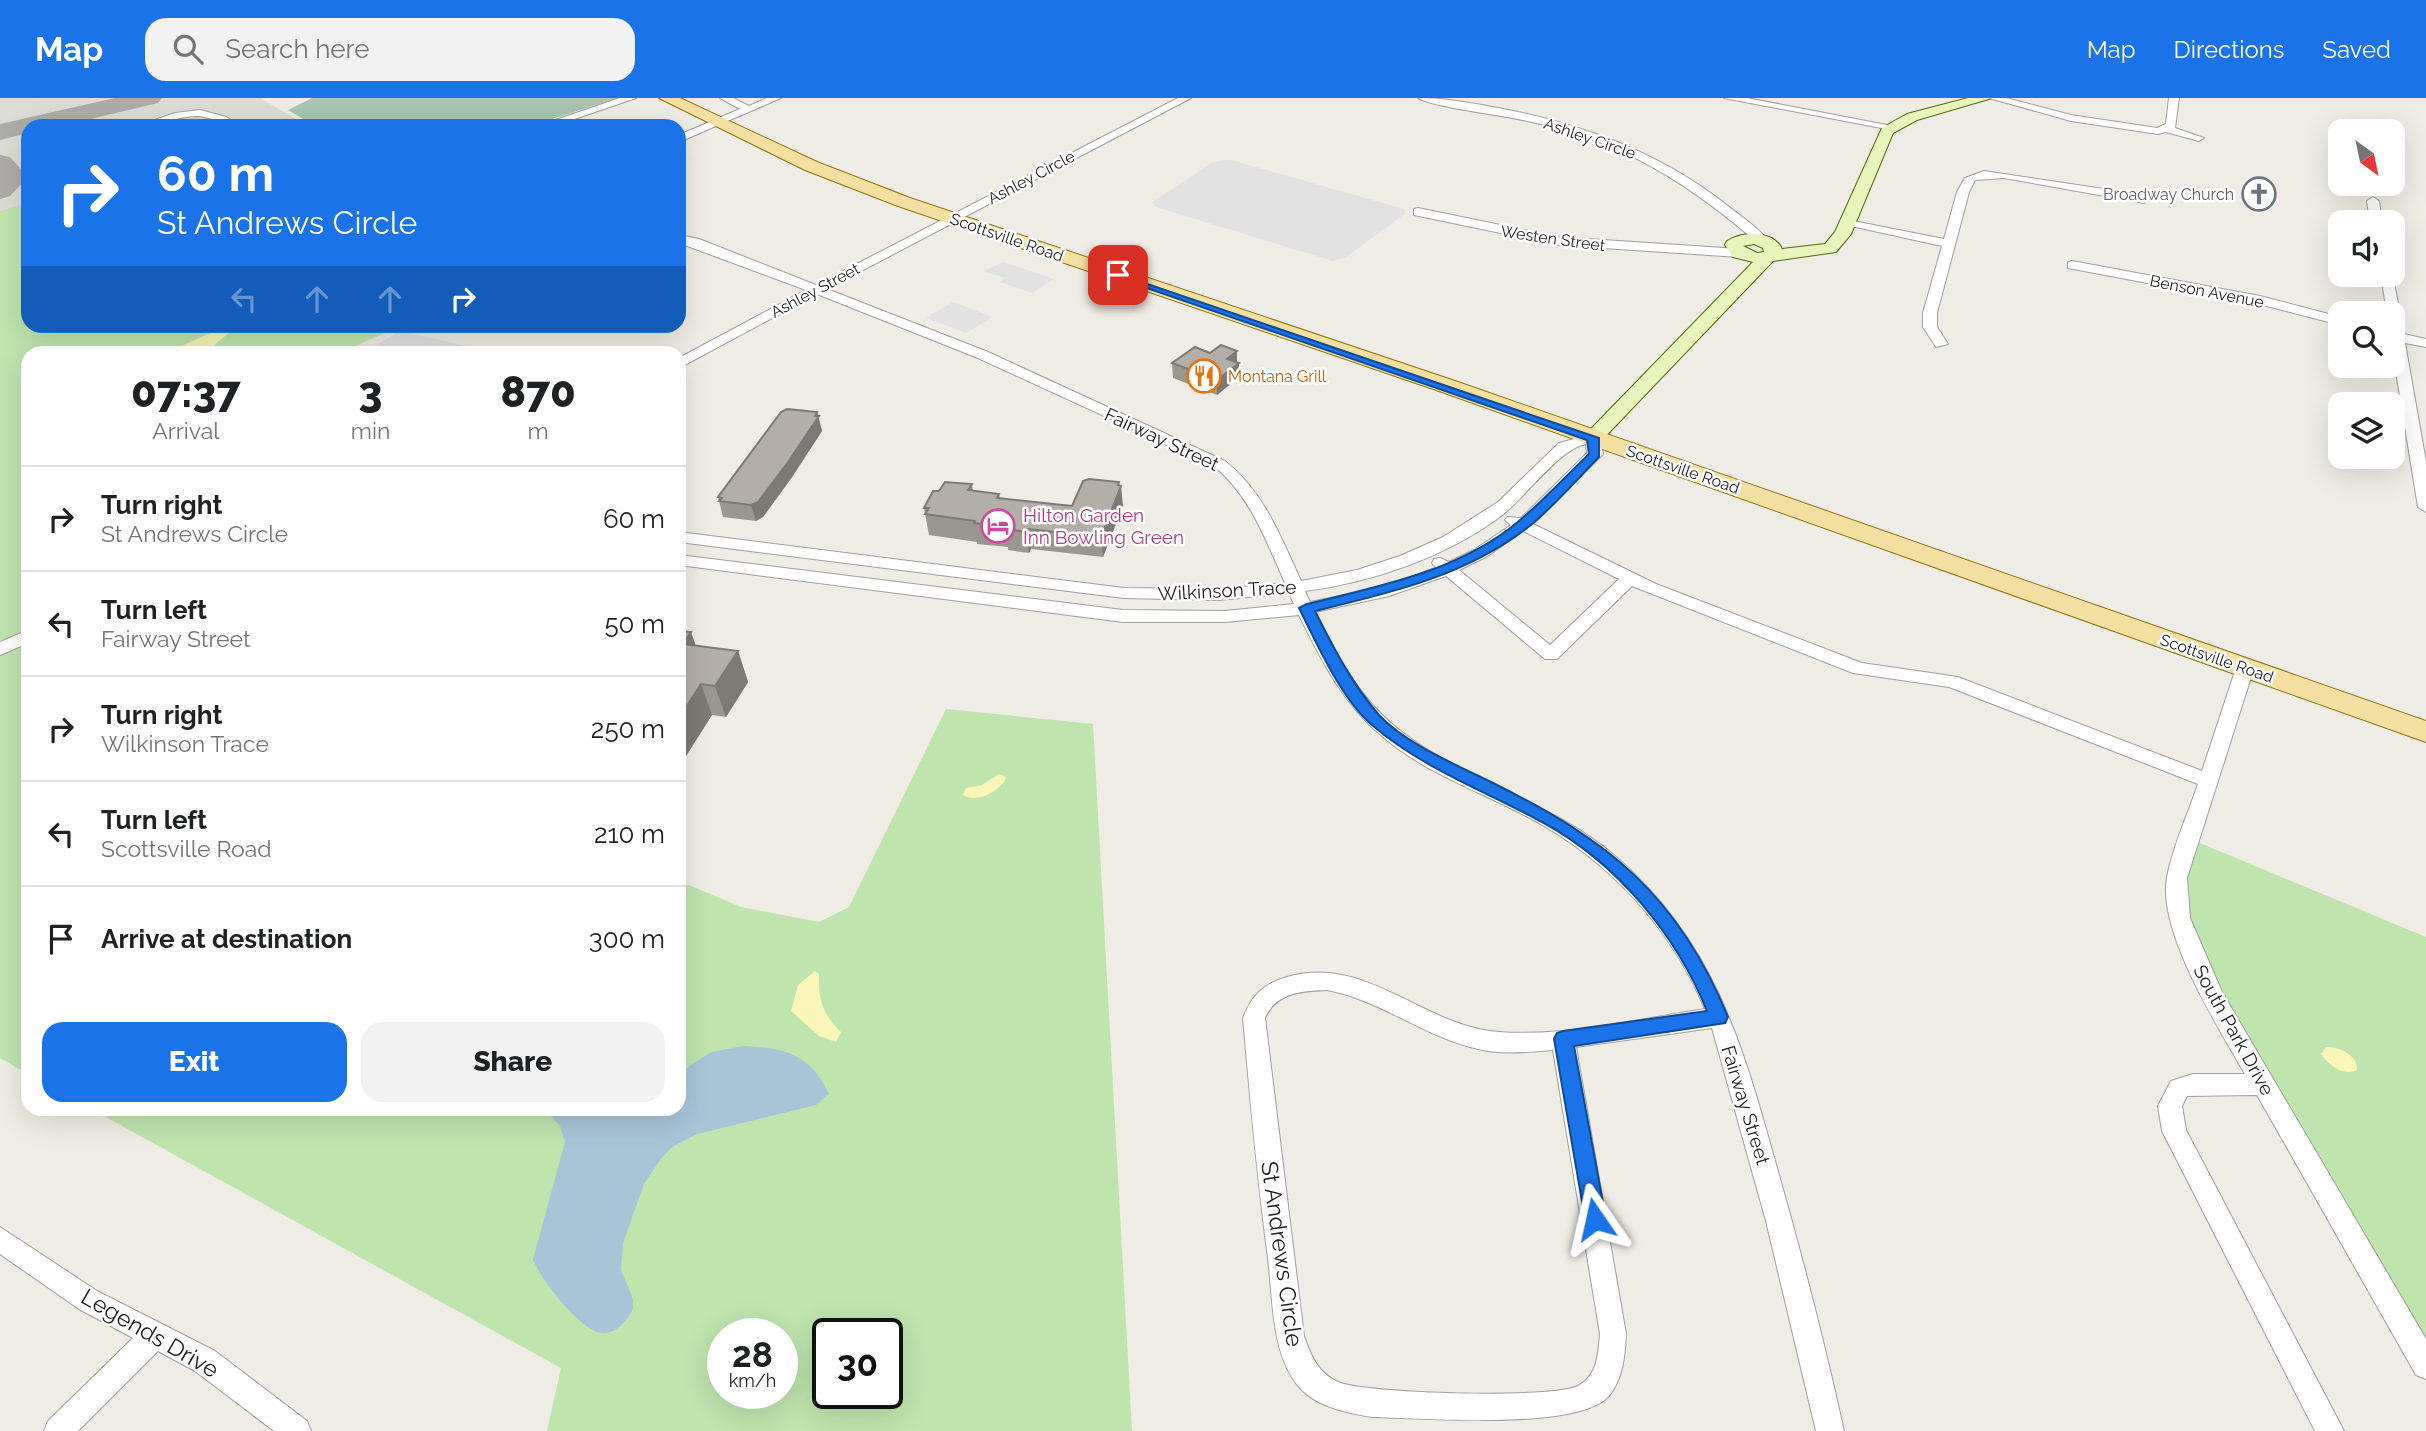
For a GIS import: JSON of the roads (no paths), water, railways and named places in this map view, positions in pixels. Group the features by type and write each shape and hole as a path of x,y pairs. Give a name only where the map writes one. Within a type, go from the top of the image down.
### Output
{"main road":[{"name":"Scottsville Road","path":"667,98 825,172 952,218 1593,438 2426,732"}],"street":[{"path":"565,119 631,98"},
{"path":"725,98 748,109"},
{"path":"686,136 776,98"},
{"name":"Ashley Circle","path":"952,218 1186,98"},
{"name":"Ashley Circle","path":"1423,98 1548,122 1613,143 1667,170 1739,221 1767,249"},
{"path":"1729,98 1892,127"},
{"path":"1739,247 1821,251 1835,244 1848,224 1878,148 1892,127 1912,117 1985,98"},
{"path":"1994,98 2084,120 2139,129 2168,129 2199,138"},
{"path":"2168,129 2173,119 2174,98"},
{"path":"168,119 185,114 208,113 220,119"},
{"path":"1941,344 1930,327 1930,313 1967,182 1980,174 2004,175 2144,199"},
{"path":"2373,201 2374,210"},
{"name":"Westen Street","path":"1418,212 1558,241 1624,248 1739,247"},
{"name":"Ashley Street","path":"686,360 952,218"},
{"path":"1739,221 1739,247 1747,278"},
{"path":"1848,224 1951,244"},
{"name":"Fairway Street","path":"686,240 983,355 1220,464 1250,491 1296,587 1353,694 1388,732 1423,754 1551,819 1590,845 1626,876 1659,913 1689,954 1719,1017 1799,1290 1830,1431"},
{"path":"1593,438 1747,278 1767,249"},
{"name":"Benson Avenue","path":"2072,265 2260,300 2328,318"},
{"path":"2405,339 2426,343"},
{"path":"2403,378 2426,507"},
{"name":"Wilkinson Trace","path":"686,538 1124,593 1210,595 1296,587 1367,571 1424,551 1460,535 1497,511 1566,444 1593,438 1595,454 1523,524 1447,569 1377,593 1307,608 1217,617 1123,616 686,561"},
{"path":"1497,511 1630,578 1859,669 1952,681 2209,781"},
{"path":"1424,551 1551,655 1630,578"},
{"path":"0,649 21,639"},
{"name":"South Park Drive","path":"2245,668 2177,878 2179,918 2212,996 2426,1366"},
{"name":"St Andrews Circle","path":"1563,1039 1611,1306 1612,1359 1601,1387 1592,1395 1572,1404 1518,1407 1372,1403 1337,1396 1317,1385 1303,1369 1291,1336 1254,1033 1254,1018 1260,1004 1271,993 1296,983 1348,984 1379,993 1452,1031 1476,1039 1527,1043 1719,1017"},
{"path":"2264,1085 2193,1084 2179,1088 2171,1106 2174,1131 2330,1431"},
{"name":"Legends Drive","path":"0,1239 88,1300 205,1361 297,1431"},
{"path":"58,1431 155,1335"}],"water":[{"path":"744,1046 784,1052 805,1062 822,1081 829,1094 816,1105 697,1134 672,1147 644,1184 623,1243 621,1270 633,1299 633,1309 624,1322 611,1332 593,1330 572,1314 543,1278 533,1259 565,1142 560,1126 551,1116 686,1116 686,1068 711,1052"}],"place":[{"name":"Broadway Church","path":"2259,194"},
{"name":"Montana Grill","path":"1204,376"},
{"name":"Hilton Garden Inn Bowling Green","path":"998,526"}]}
